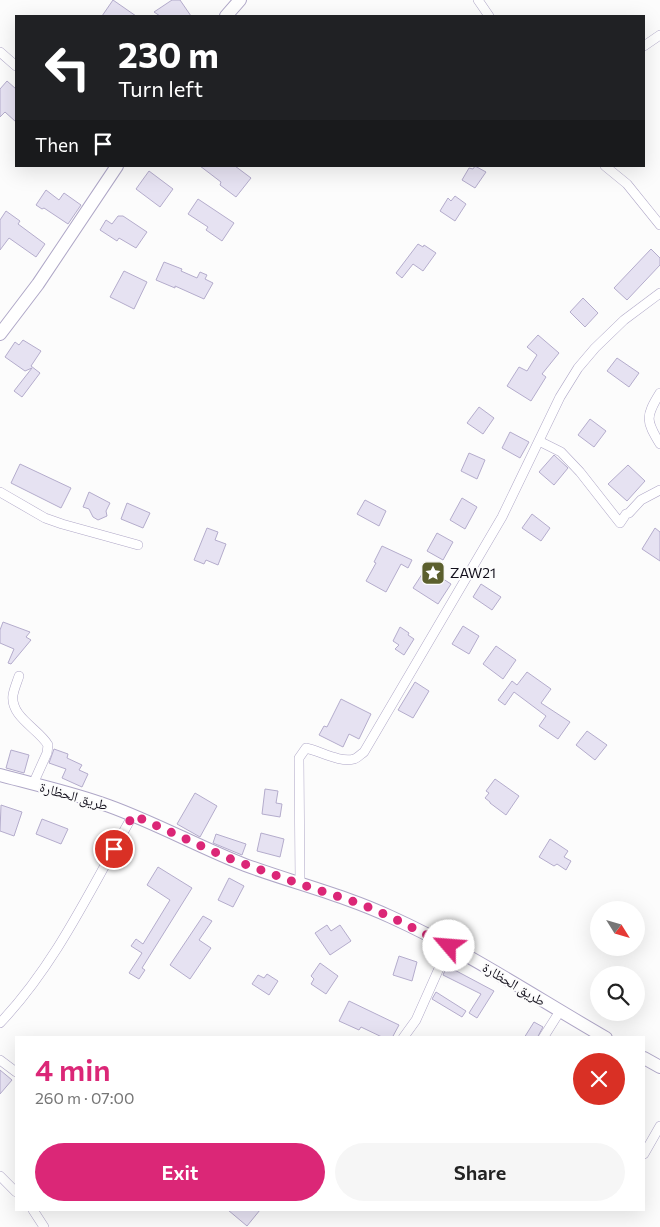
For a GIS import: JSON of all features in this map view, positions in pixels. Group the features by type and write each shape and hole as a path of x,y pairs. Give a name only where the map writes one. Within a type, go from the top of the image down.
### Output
{"street":[{"path":"227,15 240,0"},
{"path":"478,0 488,15"},
{"path":"645,45 660,36"},
{"path":"0,52 15,65"},
{"path":"0,334 38,284 116,167"},
{"path":"606,167 631,189 660,225"},
{"path":"300,884 299,758 306,748 319,750 339,758 354,759 364,752 502,518 560,397 578,368 595,348 624,320 660,294"},
{"path":"660,394 648,417 652,431 660,444"},
{"path":"539,441 561,452 580,472 620,523 626,514 641,500 660,490"},
{"path":"0,492 45,518 67,526 138,545"},
{"path":"19,676 12,696 18,714 48,745 47,753 33,784"},
{"name":"طريق الحظارة","path":"0,775 84,797 133,815 228,858 361,904 449,946 603,1036"},
{"path":"0,1023 29,990 85,903 133,815"},
{"path":"404,1036 416,1020 449,946"},
{"path":"544,1036 560,1011"},
{"path":"645,1059 660,1067"},
{"path":"0,1060 15,1071"},
{"path":"645,1152 660,1126"},
{"path":"0,1176 15,1191"},
{"path":"34,1211 44,1227"}],"building":[{"path":"113,0 135,15 103,15"},
{"path":"172,0 180,0 190,15 158,15 154,12"},
{"path":"7,81 15,88 15,121 5,112 0,117 0,89"},
{"path":"201,167 236,167 251,178 236,197 220,185 221,182"},
{"path":"477,167 486,172 475,188 462,180 469,168"},
{"path":"149,171 173,189 160,207 136,189"},
{"path":"46,190 59,200 64,193 81,205 68,224 44,208 42,209 36,205"},
{"path":"455,196 466,204 455,221 440,211 448,198 451,201"},
{"path":"198,199 234,223 222,241 206,230 208,227 188,214"},
{"path":"6,211 20,221 18,224 45,244 36,257 9,238 0,250 0,220"},
{"path":"118,216 123,216 147,232 136,248 119,238 117,241 100,230 106,220 112,224"},
{"path":"418,244 423,247 424,245 436,253 423,271 413,264 402,278 396,273"},
{"path":"651,249 660,258 660,265 627,300 614,288"},
{"path":"164,262 182,269 181,271 197,278 200,272 207,275 205,279 213,283 204,299 156,280"},
{"path":"124,271 147,282 134,309 110,297"},
{"path":"583,298 598,313 585,327 570,312"},
{"path":"538,335 559,353 542,374 546,377 531,401 507,386 519,367 527,371 537,355 527,347"},
{"path":"23,340 41,351 31,366 40,373 22,397 14,391 32,368 25,371 5,357 15,342 19,345"},
{"path":"617,358 639,373 629,387 607,371"},
{"path":"479,407 494,418 483,434 467,423"},
{"path":"590,419 606,431 594,447 578,435"},
{"path":"510,432 529,442 520,458 502,448"},
{"path":"469,453 485,460 477,479 461,471"},
{"path":"554,455 568,468 554,485 539,472"},
{"path":"20,464 71,488 61,508 11,483"},
{"path":"628,465 645,481 627,501 608,484"},
{"path":"89,492 110,503 106,511 107,516 98,520 93,517 89,509 83,507"},
{"path":"462,498 477,507 465,529 450,520"},
{"path":"365,500 386,511 379,526 357,514"},
{"path":"127,503 150,513 143,528 121,519"},
{"path":"532,514 550,528 541,541 522,528"},
{"path":"207,528 218,532 215,540 226,544 218,565 206,560 204,564 194,560"},
{"path":"655,528 660,532 660,561 642,549"},
{"path":"437,533 453,542 443,560 427,551"},
{"path":"382,546 412,560 408,568 401,564 386,592 366,581 376,563 374,562"},
{"path":"426,568 451,584 438,604 413,588"},
{"path":"481,584 501,597 492,610 473,597"},
{"path":"3,622 30,632 26,637 31,640 11,664 8,663 14,649 0,643 0,630"},
{"path":"463,626 479,636 469,654 452,644"},
{"path":"400,627 414,639 404,655 395,649 399,645 393,641"},
{"path":"496,646 516,660 503,679 483,664"},
{"path":"527,672 551,689 541,703 570,722 558,739 539,726 546,716 514,692 505,705 498,700 512,681 517,685"},
{"path":"415,682 429,691 413,718 398,710"},
{"path":"341,699 371,714 359,739 349,734 343,747 319,735 324,726 327,727"},
{"path":"587,731 607,745 595,760 576,745"},
{"path":"54,749 68,754 67,758 82,765 79,770 88,774 82,787 62,778 66,769 49,763"},
{"path":"11,750 29,755 24,773 6,768"},
{"path":"495,779 519,796 506,815 485,798 489,793 486,791"},
{"path":"265,789 278,791 276,803 282,804 280,817 262,814"},
{"path":"195,793 217,806 200,837 177,824"},
{"path":"1,805 22,812 14,836 0,831"},
{"path":"42,819 68,829 61,844 36,834"},
{"path":"261,833 284,839 280,857 257,851"},
{"path":"216,834 246,844 242,855 213,843"},
{"path":"550,839 568,851 564,857 571,861 566,870 557,864 554,866 539,857"},
{"path":"158,867 192,888 142,968 145,970 139,979 129,973 142,953 131,946 136,939 143,944 170,900 147,885"},
{"path":"229,878 244,886 233,907 218,900"},
{"path":"203,916 212,921 199,940 211,948 190,979 170,965"},
{"path":"327,925 331,931 340,925 351,941 330,955 315,933"},
{"path":"399,956 417,962 412,981 393,975"},
{"path":"320,963 338,976 326,994 311,984 314,979 311,976"},
{"path":"447,966 494,991 477,1018 469,1013 481,994 443,975"},
{"path":"267,974 278,981 269,995 252,984 258,975 264,978"},
{"path":"436,992 466,1011 462,1017 432,999"},
{"path":"349,1001 399,1025 393,1036 380,1036 361,1027 359,1030 339,1021"},
{"path":"534,1022 543,1027 538,1036 525,1036"},
{"path":"0,1070 12,1080 0,1094"},
{"path":"229,1211 259,1211 247,1226"}],"place":[{"name":"ZAW21","path":"433,573"}],"route":[{"path":"114,849 133,815 192,843 263,872 361,904 449,946"}]}
